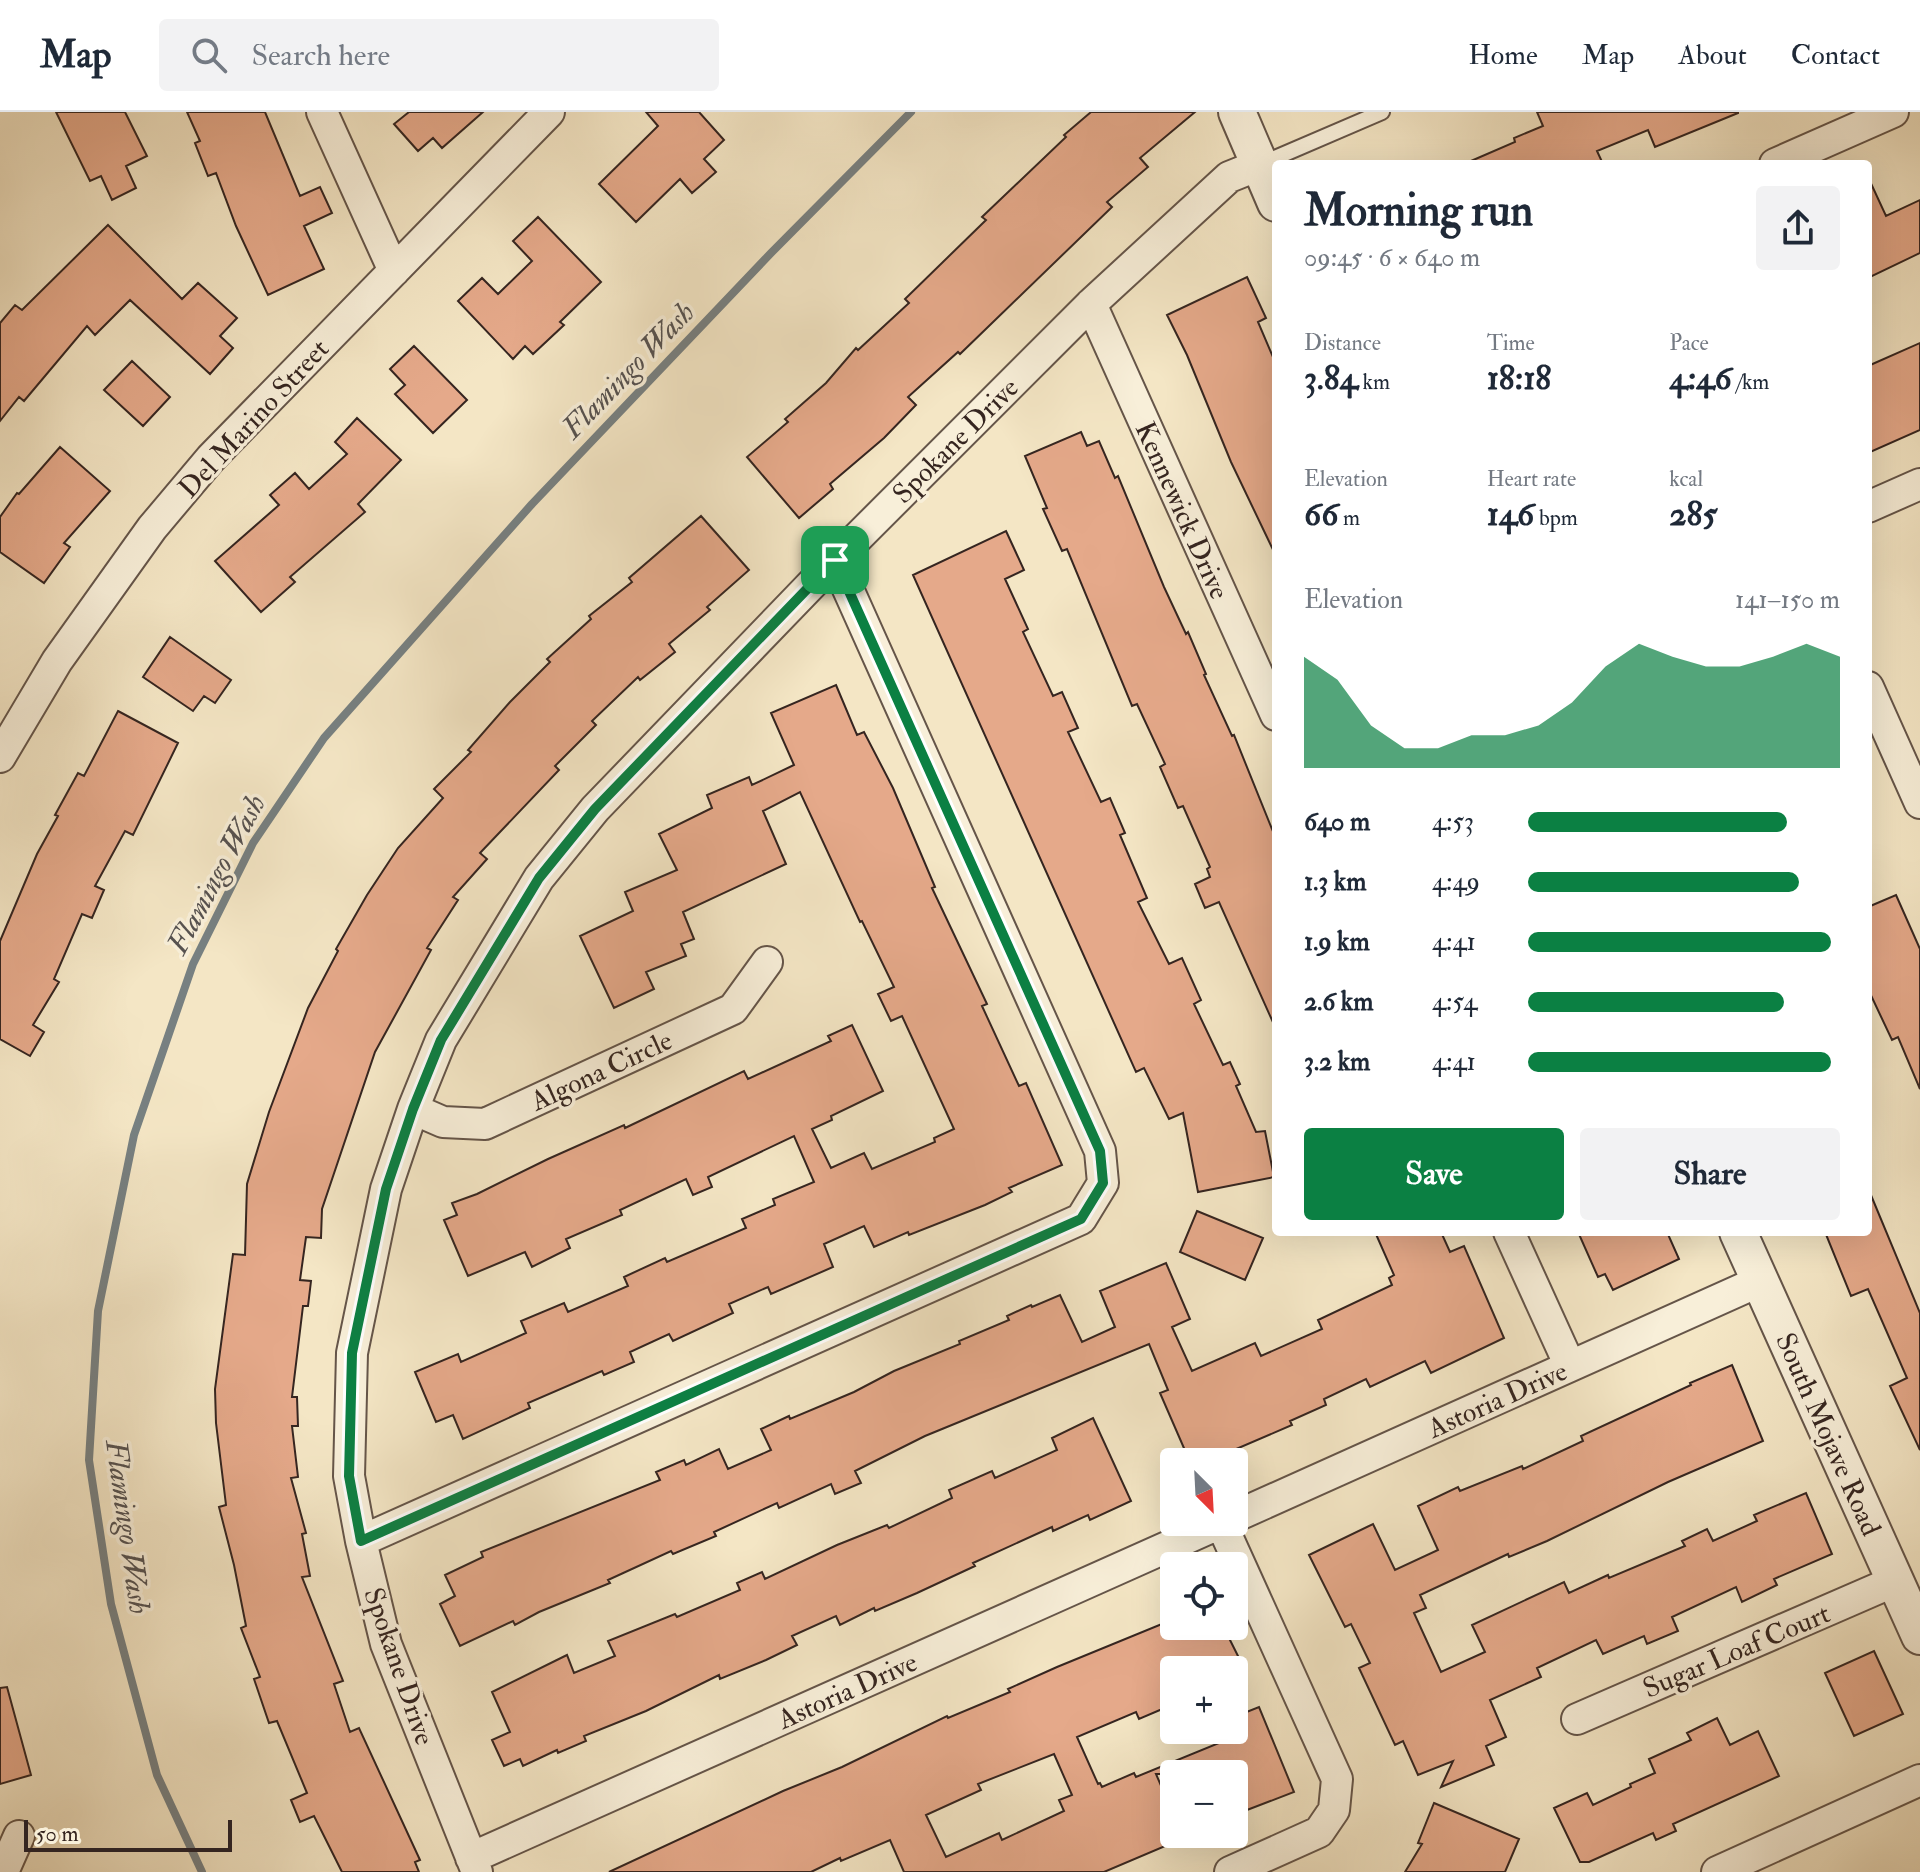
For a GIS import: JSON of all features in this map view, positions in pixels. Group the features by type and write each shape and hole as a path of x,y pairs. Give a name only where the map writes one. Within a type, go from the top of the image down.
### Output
{"street":[{"path":"322,112 394,271"},
{"name":"Del Marino Street","path":"0,757 57,661 152,528 211,458 549,112"},
{"path":"1237,112 1272,194"},
{"path":"1784,160 1893,112"},
{"name":"Spokane Drive","path":"474,1865 386,1644 349,1476 352,1353 386,1189 441,1040 539,878 595,809 835,560 1091,304 1229,177 1259,165"},
{"name":"Kennewick Drive","path":"1091,304 1272,706"},
{"path":"1872,505 1920,484"},
{"path":"361,1541 1081,1219 1103,1183 1100,1151 835,560"},
{"path":"1872,696 1920,803"},
{"name":"Algona Circle","path":"413,1109 443,1122 485,1124 733,1009 767,962"},
{"path":"1511,1236 1570,1366"},
{"name":"South Mojave Road","path":"1740,1236 1920,1636"},
{"name":"Astoria Drive","path":"1248,1511 1760,1281"},
{"name":"Astoria Drive","path":"474,1865 1191,1536"},
{"path":"1228,1536 1337,1779 1334,1810 1319,1832 1230,1872"},
{"name":"Sugar Loaf Court","path":"1577,1719 1895,1581"},
{"path":"1717,1872 1920,1780"},
{"path":"3,1872 19,1836"}],"lane":[{"path":"1259,165 1382,112"}],"building":[{"path":"56,112 125,112 147,156 126,166 136,188 112,200 101,176 90,181"},
{"path":"187,112 265,112 300,196 320,187 332,213 304,226 324,269 268,295 216,173 208,176 195,143 200,141"},
{"path":"409,112 483,112 442,148 433,138 418,151 394,124"},
{"path":"646,112 699,112 724,140 704,159 716,172 692,193 680,179 636,222 599,184 658,126"},
{"path":"1091,112 1195,112 1140,158 1148,167 1107,202 1112,207 960,354 958,352 908,397 916,405 884,438 830,484 833,489 799,518 747,457 788,422 785,419 826,383 856,348 858,350 909,303 905,299 986,220 982,217"},
{"path":"1537,112 1738,112 1655,147 1648,130 1597,151 1601,160 1473,160 1543,126"},
{"path":"1872,186 1886,216 1920,200 1920,253 1872,276"},
{"path":"538,217 601,282 560,322 564,325 533,354 525,346 513,359 458,301 482,278 498,294 532,261 513,241"},
{"path":"108,225 182,299 198,283 237,318 220,336 233,348 210,374 130,300 95,335 87,326 24,401 19,397 0,421 0,323 15,305 22,310"},
{"path":"1247,277 1266,318 1258,322 1272,355 1272,548 1231,462 1167,315"},
{"path":"1920,343 1920,430 1872,451 1872,364"},
{"path":"414,346 467,400 433,433 395,394 405,385 390,369"},
{"path":"132,361 170,397 143,426 104,390"},
{"path":"357,418 401,460 358,504 365,512 290,577 295,582 261,612 215,561 279,505 270,495 295,473 309,489 347,454 335,442"},
{"path":"1081,432 1087,446 1099,441 1115,478 1118,476 1164,587 1186,634 1188,632 1204,675 1234,735 1272,829 1272,1020 1219,902 1205,908 1195,884 1210,877 1207,869 1210,867 1183,806 1178,808 1160,767 1165,764 1137,704 1132,706 1067,549 1062,551 1043,509 1047,508 1025,456"},
{"path":"60,447 110,491 64,543 70,547 44,583 0,552 0,517 17,493"},
{"path":"701,516 749,570 707,607 710,610 669,644 675,652 640,680 638,677 592,721 596,725 555,766 559,770 480,853 487,859 453,897 458,900 427,948 431,950 375,1052 322,1209 321,1238 306,1237 300,1280 311,1281 308,1306 303,1306 292,1397 297,1397 298,1426 292,1426 298,1477 291,1478 306,1533 302,1534 310,1576 302,1577 343,1681 334,1684 350,1732 359,1728 420,1860 415,1862 419,1872 342,1872 314,1816 300,1822 291,1800 307,1793 277,1721 269,1723 254,1679 260,1677 241,1628 246,1626 219,1507 226,1505 215,1389 233,1254 245,1255 247,1184 269,1112 308,1008 338,951 336,949 367,895 398,848 443,798 434,789 471,752 468,750 510,702 550,662 547,659 591,619 589,616 632,582 629,578"},
{"path":"1006,531 1024,570 1005,579 1028,629 1023,632 1053,696 1062,692 1078,728 1068,732 1101,802 1110,798 1125,833 1120,835 1147,898 1138,902 1169,964 1182,958 1201,1000 1194,1004 1223,1065 1230,1062 1240,1084 1236,1086 1256,1132 1265,1131 1272,1177 1198,1192 1183,1113 1169,1119 1144,1068 1136,1072 913,575"},
{"path":"170,637 231,680 215,703 204,696 193,711 143,677"},
{"path":"836,685 857,735 864,732 893,788 935,887 932,888 987,1004 982,1006 1019,1086 1026,1083 1062,1165 1009,1188 1012,1192 985,1205 874,1247 864,1226 824,1244 833,1267 771,1294 768,1287 729,1304 733,1313 673,1341 669,1334 630,1352 634,1362 604,1375 602,1371 528,1403 530,1408 463,1439 453,1415 436,1422 415,1372 458,1354 461,1362 526,1333 521,1321 564,1303 568,1312 628,1286 624,1277 746,1228 742,1219 775,1205 773,1199 814,1182 794,1136 708,1177 712,1187 693,1195 686,1179 620,1210 622,1215 566,1239 570,1248 532,1267 525,1252 468,1276 444,1220 457,1215 452,1203 624,1125 625,1128 744,1071 748,1079 831,1041 828,1036 852,1025 883,1091 831,1116 832,1120 812,1129 831,1168 864,1153 872,1169 935,1142 934,1138 954,1129 902,1016 891,1021 878,994 894,987 860,922 800,792 763,811 786,864 683,912 694,939 681,944 686,956 646,972 654,989 614,1008 580,936 633,911 625,892 677,870 659,834 712,808 707,795 749,777 752,785 794,765 771,713"},
{"path":"118,711 178,743 133,835 125,831 95,886 104,890 92,918 82,914 54,979 59,982 33,1025 44,1032 30,1056 0,1039 0,941 37,854 58,816 55,815 78,773 84,776"},
{"path":"1896,895 1920,949 1920,1089 1898,1037 1892,1040 1872,998 1872,905"},
{"path":"1872,1198 1920,1313 1920,1450 1890,1386 1907,1378 1868,1289 1851,1296 1827,1236 1872,1236"},
{"path":"1197,1211 1263,1238 1245,1280 1180,1252"},
{"path":"1377,1236 1443,1236 1450,1252 1464,1246 1504,1338 1431,1373 1425,1361 1370,1387 1366,1379 1324,1399 1326,1405 1290,1421 1292,1425 1239,1448 1184,1448 1160,1393 1168,1390 1149,1344 925,1436 855,1471 861,1483 835,1494 831,1484 779,1508 777,1503 714,1532 716,1536 673,1554 671,1551 608,1580 610,1583 515,1625 513,1621 460,1646 440,1604 455,1596 445,1575 483,1557 481,1552 660,1480 656,1472 684,1460 686,1465 719,1449 728,1469 771,1450 761,1429 854,1392 1009,1320 1007,1316 1060,1295 1082,1342 1115,1327 1100,1291 1166,1263 1190,1319 1172,1327 1192,1371 1255,1343 1261,1356 1322,1329 1318,1320 1392,1285 1389,1278 1394,1275"},
{"path":"1580,1236 1669,1236 1679,1259 1613,1290 1605,1274 1598,1277"},
{"path":"1732,1365 1763,1441 1668,1482 1547,1541 1509,1557 1508,1554 1420,1595 1426,1608 1414,1613 1441,1672 1485,1652 1472,1625 1564,1582 1569,1593 1608,1575 1609,1578 1685,1546 1682,1541 1707,1529 1713,1541 1757,1521 1754,1515 1806,1493 1832,1554 1774,1579 1777,1585 1742,1602 1736,1587 1672,1617 1678,1631 1647,1644 1644,1636 1603,1654 1596,1640 1537,1668 1541,1677 1490,1700 1506,1737 1486,1746 1494,1765 1441,1787 1453,1761 1418,1775 1403,1741 1395,1745 1359,1668 1370,1663 1351,1624 1345,1627 1309,1555 1373,1524 1395,1570 1438,1550 1418,1506 1458,1487 1460,1491 1522,1466 1523,1469 1583,1441 1581,1436"},
{"path":"1093,1418 1131,1501 1090,1520 1088,1515 1053,1531 1052,1527 917,1593 875,1611 874,1608 840,1625 836,1616 792,1636 797,1645 720,1679 719,1675 646,1711 584,1736 586,1741 558,1753 557,1750 523,1766 520,1759 504,1766 492,1740 510,1732 492,1692 567,1655 574,1673 615,1656 608,1641 675,1614 677,1617 740,1590 737,1583 762,1572 765,1579 837,1545 887,1525 889,1528 952,1498 949,1490 992,1471 995,1478 1057,1450 1052,1438"},
{"path":"1160,1625 1160,1640 1230,1640 1238,1656 1160,1656 1160,1710 1139,1719 1136,1712 1077,1737 1102,1787 1134,1773 1136,1777 1160,1767 1160,1774 1156,1774 1160,1783 1161,1848 1104,1872 904,1872 890,1840 811,1872 609,1872 947,1716 1010,1692 1008,1689","holes":["1054,1754 1072,1795 1059,1800 1064,1811 1002,1840 999,1833 946,1857 926,1815 981,1790 978,1784"]},
{"path":"1874,1651 1903,1714 1854,1736 1825,1673"},
{"path":"7,1687 31,1775 0,1784 0,1688"},
{"path":"1259,1707 1294,1792 1248,1810 1248,1760 1178,1760 1217,1744 1248,1744 1248,1711"},
{"path":"1717,1718 1730,1745 1758,1731 1779,1776 1673,1824 1676,1831 1656,1840 1653,1833 1589,1862 1580,1862 1554,1808 1587,1793 1593,1805 1631,1787 1630,1784 1655,1773 1649,1759 1691,1740 1687,1733"},
{"path":"1434,1803 1519,1839 1505,1872 1405,1872 1422,1844 1418,1843"}],"waterway":[{"name":"Flamingo Wash","path":"202,1872 157,1775 111,1604 89,1460 98,1311 134,1135 193,964 253,843 324,738 532,504 771,253 911,112"}],"route":[{"path":"835,560 1100,1151 1103,1183 1081,1219 361,1541 349,1476 352,1353 386,1189 441,1040 539,878 595,809 835,560"}]}
